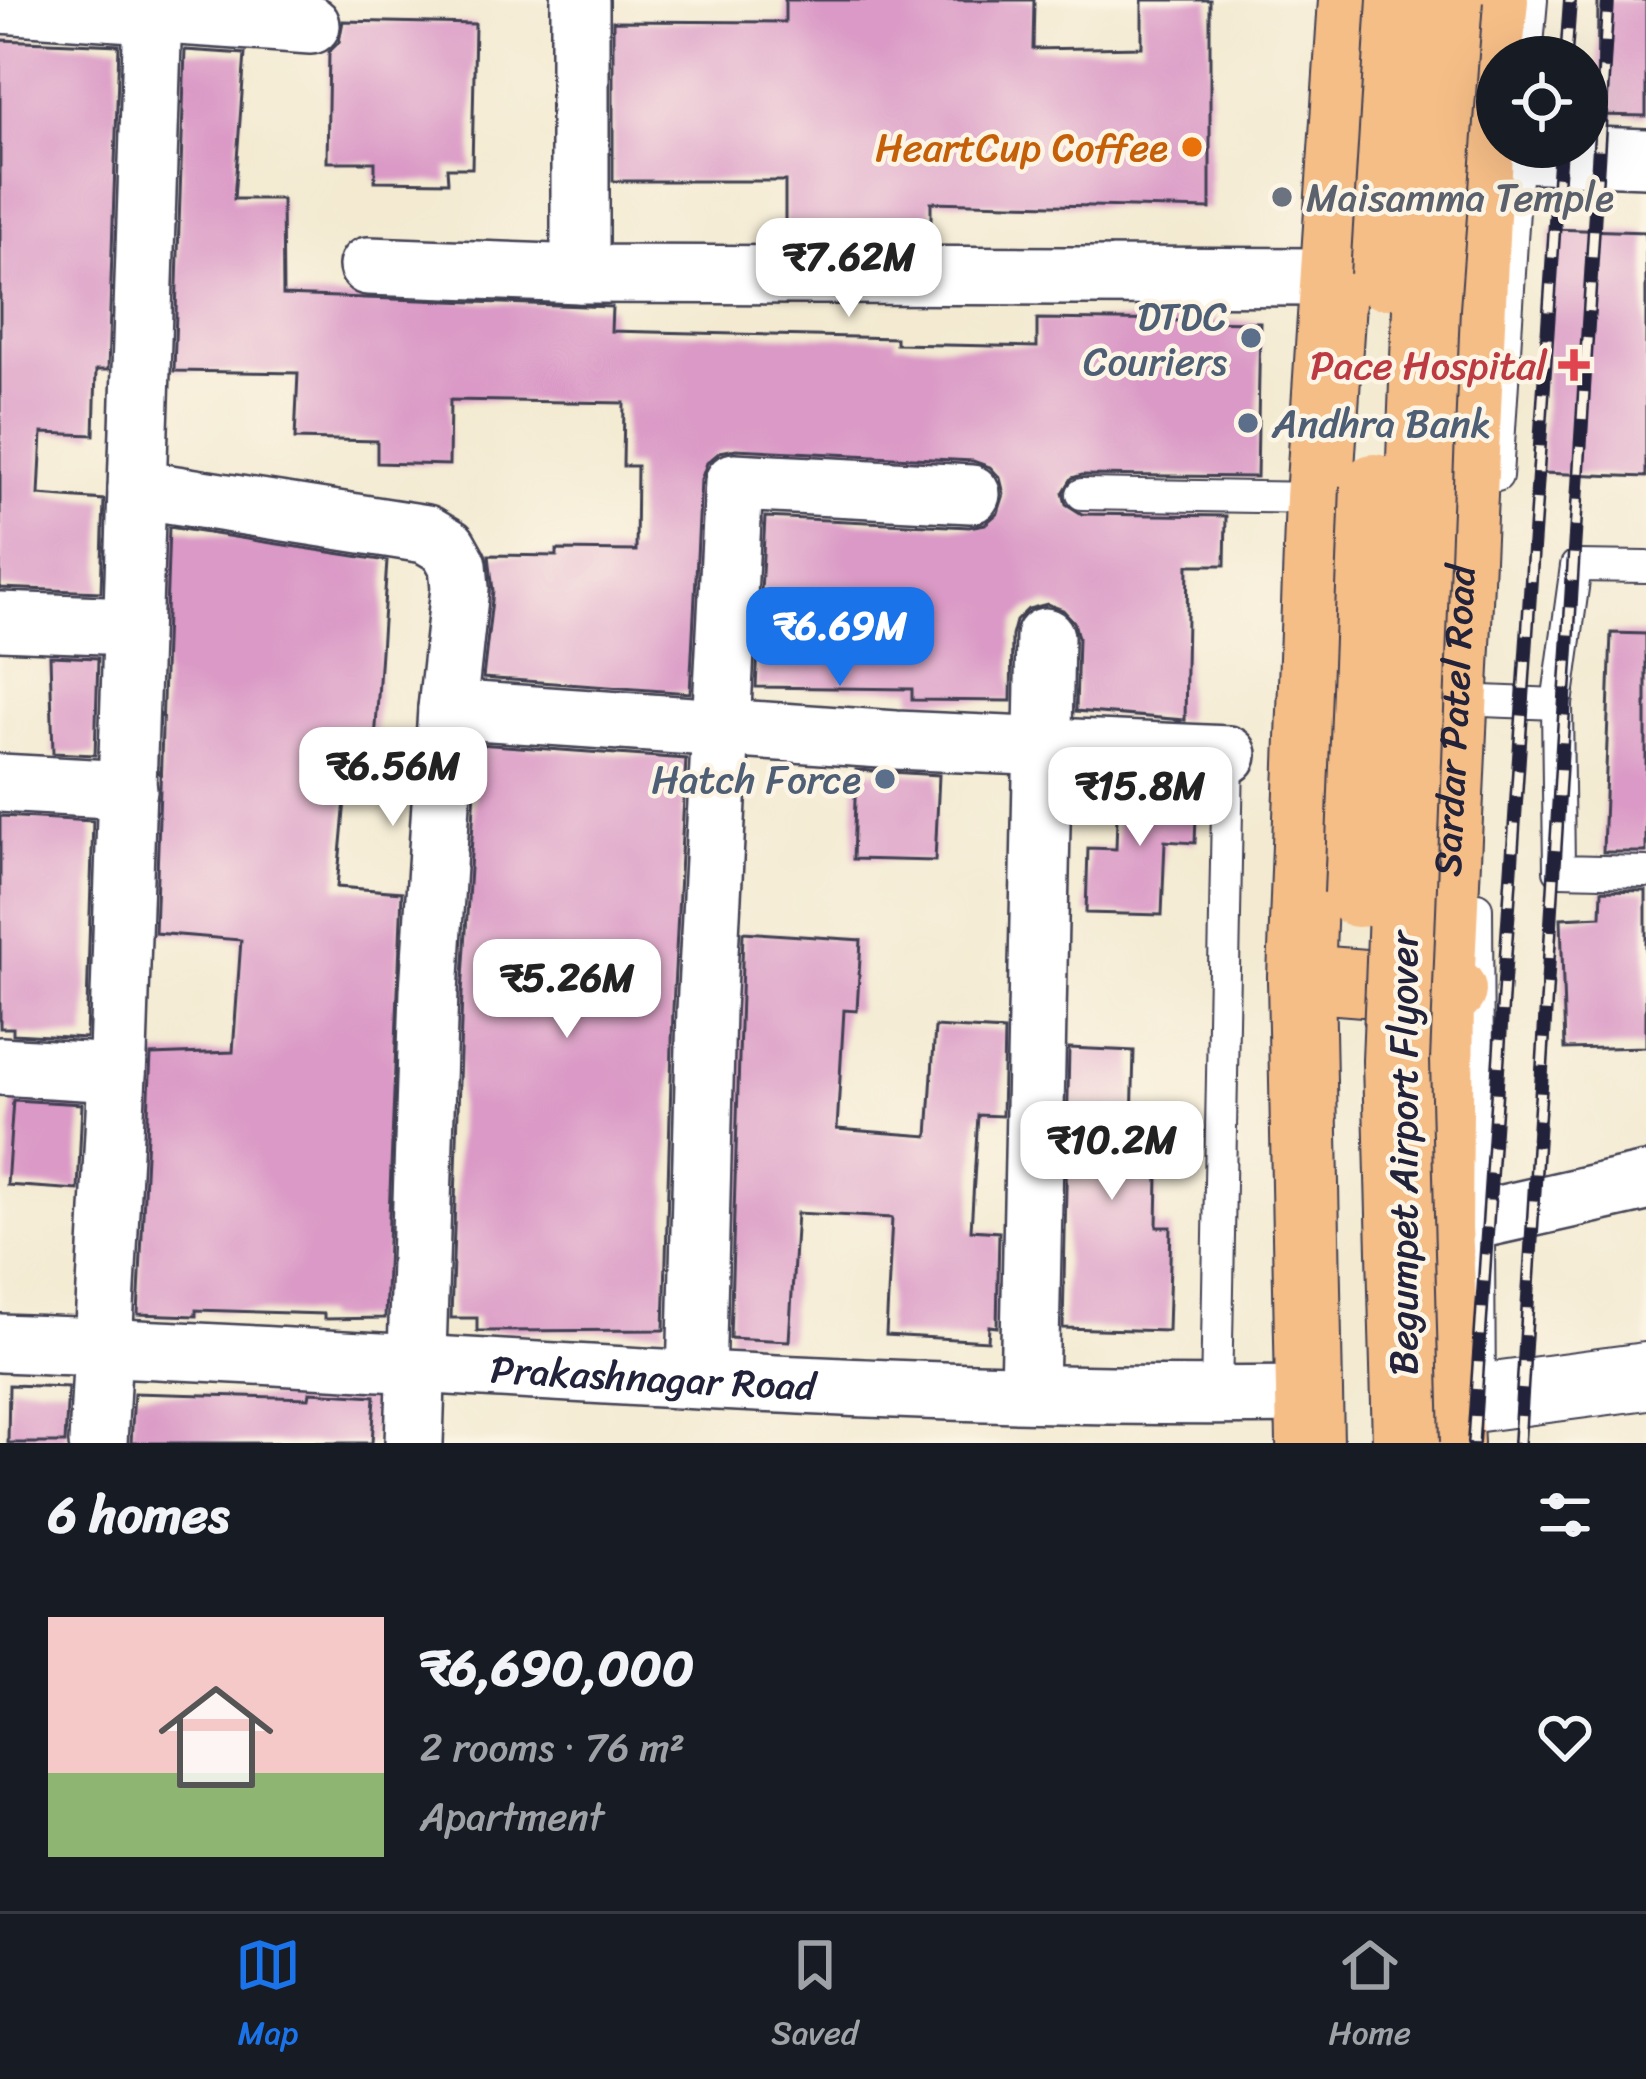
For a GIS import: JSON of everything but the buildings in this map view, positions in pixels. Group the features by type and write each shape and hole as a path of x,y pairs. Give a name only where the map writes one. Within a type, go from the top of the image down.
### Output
{"main road":[{"path":"1309,1419 1301,978 1319,498 1352,0"},
{"name":"Begumpet Airport Flyover","path":"1362,1443 1352,1108 1362,709 1401,0"},
{"name":"Begumpet Airport Flyover","path":"1449,0 1425,332 1396,1061 1454,1426"},
{"name":"Sardar Patel Road","path":"1454,1426 1439,1228 1458,990 1480,152 1495,0"},
{"path":"1301,978 1458,990"}],"street":[{"path":"580,0 580,274"},
{"path":"0,4 311,25"},
{"path":"98,1443 128,790 152,13"},
{"path":"1608,156 1646,158"},
{"path":"368,266 580,274 1331,277"},
{"path":"696,1379 706,1010 734,482 970,494"},
{"path":"137,489 426,534 448,547 458,565 429,992 414,1443"},
{"path":"0,621 130,626"},
{"path":"1030,1392 1045,637"},
{"path":"447,710 896,740 1228,755"},
{"path":"0,783 128,790"},
{"path":"0,1066 117,1073"},
{"path":"1476,1220 1646,1182"},
{"name":"Prakashnagar Road","path":"0,1343 696,1379 1216,1397 1309,1419"},
{"path":"1454,1426 1646,1376"}],"lane":[{"path":"1529,36 1532,0"},
{"path":"1495,511 1517,168"},
{"path":"1082,494 1319,498"},
{"path":"1646,567 1576,566 1557,704 1559,870 1646,872"},
{"path":"1481,770 1486,654"},
{"path":"1484,701 1557,704"},
{"path":"1216,1397 1228,755"},
{"path":"1454,1426 1476,1220 1458,990 1478,886"}],"railway":[{"path":"1567,36 1570,0"},
{"path":"1519,1443 1608,0"},
{"path":"1473,1443 1559,168"}],"place":[{"name":"HeartCup Coffee","path":"1192,147"},
{"name":"Maisamma Temple","path":"1282,197"},
{"name":"DTDC Couriers","path":"1251,338"},
{"name":"Pace Hospital","path":"1574,365"},
{"name":"Andhra Bank","path":"1248,423"},
{"name":"Hatch Force","path":"885,779"}]}
